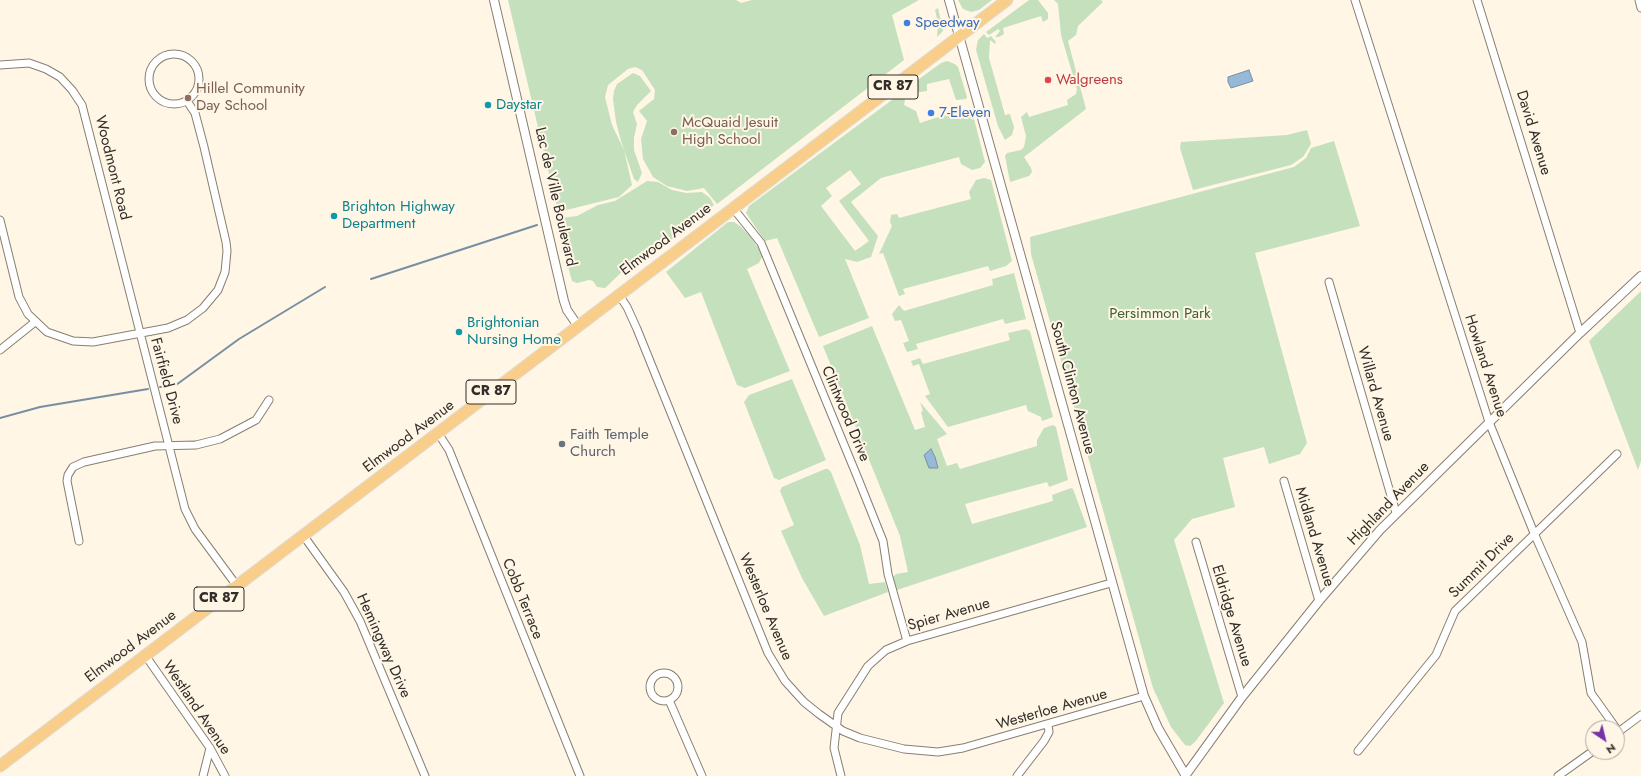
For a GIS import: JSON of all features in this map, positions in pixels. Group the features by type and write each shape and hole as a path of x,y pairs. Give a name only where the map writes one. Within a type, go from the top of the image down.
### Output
{"main road":[{"name":"Elmwood Avenue","path":"0,766 1007,0"}],"street":[{"name":"Lac de Ville Boulevard","path":"494,0 564,301 567,310 578,326"},
{"name":"South Clinton Avenue","path":"949,0 1111,583 1144,696 1158,728 1185,776"},
{"name":"Howland Avenue","path":"1355,0 1489,422 1534,533 1582,642 1591,693 1609,720"},
{"name":"David Avenue","path":"1477,0 1580,332"},
{"path":"1639,0 1641,8"},
{"path":"172,54 188,58 194,64 198,72 198,88 187,100 180,104 165,103 154,94 149,80 153,66 158,60 172,54"},
{"name":"Woodmont Road","path":"0,65 29,63 46,69 60,78 72,90 82,105 140,334"},
{"name":"Fairfield Drive","path":"187,100 195,113 226,242 225,272 218,290 212,299 196,314 178,324 140,334 170,446 182,498 189,518 203,541 237,586"},
{"name":"Clintwood Drive","path":"733,208 760,243 764,251 883,541 888,574 907,641"},
{"path":"0,220 19,297 23,306 35,322 47,332 73,341 93,342 140,334"},
{"name":"Highland Avenue","path":"1185,776 1242,697 1319,601 1396,513 1580,332 1641,276"},
{"name":"Willard Avenue","path":"1329,282 1396,513"},
{"name":"Westerloe Avenue","path":"619,295 627,307 637,329 768,653 778,671 794,692 804,702 836,727 860,738 884,745 904,749 938,752 963,748 1048,725 1144,696"},
{"path":"0,350 35,322"},
{"path":"79,541 67,481 68,474 73,467 84,462 155,446 196,445 220,439 256,420 269,400"},
{"name":"Cobb Terrace","path":"438,433 449,450 580,776"},
{"name":"Summit Drive","path":"1358,751 1436,655 1456,611 1616,454"},
{"name":"Midland Avenue","path":"1284,481 1319,601"},
{"name":"Hemingway Drive","path":"303,535 344,592 360,621 425,776"},
{"name":"Eldridge Avenue","path":"1196,542 1242,697"},
{"name":"Spier Avenue","path":"841,776 834,748 840,708 868,666 886,650 907,641 1111,583"},
{"name":"Westland Avenue","path":"145,656 210,748 226,776"},
{"path":"669,700 702,776"},
{"path":"1625,726 1641,715"},
{"path":"1017,776 1044,741 1049,732 1048,725"},
{"path":"203,776 210,748"},
{"path":"1558,776 1585,757"}],"green space":[{"name":"McQuaid Jesuit High School","path":"508,0 736,0 741,3 752,0 919,0 892,15 904,60 717,204 704,188 687,191 667,186 653,177 643,159 641,139 647,121 639,111 654,99 655,90 642,70 635,67 628,69 608,85 605,97 612,125 624,150 632,185 619,197 558,212"},
{"path":"958,0 992,0 979,10 971,12 963,9"},
{"path":"1029,0 1038,0 1048,13 1048,19 1043,22 1041,16 1003,28 1004,34 999,37 995,37 1000,31 998,29 989,35 986,32"},
{"path":"1054,0 1101,0 1103,2 1078,26 1076,35 1068,41 1086,109 1024,157 1031,168 1032,172 1029,176 1010,182 1005,156 1007,153 1021,150 1024,147 1026,136 1021,117 1027,112 1029,117 1068,105 1067,100 1076,94 1077,89 1061,35 1058,4"},
{"path":"938,8 943,31 937,37 938,23 935,10"},
{"path":"984,34 987,38 991,36 996,42 995,44 990,40 989,58 1005,115 1010,114 1014,127 1012,135 1005,140 998,126 976,50 978,40"},
{"path":"947,61 958,67 967,97 966,99 956,100 949,79 927,84 927,91 912,92 911,85 941,63"},
{"path":"633,73 640,76 651,91 637,105 633,112 637,124 634,138 634,150 642,173 638,182 634,179 621,141 616,122 613,99 617,84"},
{"path":"900,94 905,100 904,105 916,111 920,123 957,111 972,111 985,162 980,168 972,170 961,164 959,157 881,178 851,202 878,236 871,257 857,262 845,259 869,318 819,337 777,238 765,241 746,213 749,206","holes":["850,170 861,184 839,201 869,241 855,251 821,206 832,196 826,188"]},
{"path":"1307,130 1311,144 1303,157 1291,165 1193,190 1180,148 1181,142 1287,135"},
{"name":"Persimmon Park","path":"1334,141 1360,226 1255,253 1307,443 1300,454 1269,464 1264,447 1223,458 1235,507 1192,519 1174,540 1224,703 1195,742 1190,746 1185,745 1171,727 1153,688 1031,254 1030,237 1294,167 1306,158 1311,148"},
{"path":"984,178 991,180 1012,261 1006,266 990,271 988,266 903,289 905,294 899,296 883,253 879,254 892,226 890,222 891,215 897,214 899,218 971,199 969,192 976,180"},
{"path":"647,181 658,182 672,190 686,193 702,192 710,198 714,205 695,221 685,223 688,227 655,252 653,250 650,255 638,260 624,270 605,288 597,287 593,281 589,280 577,283 572,281 559,234 559,221 561,218 577,216 598,205 615,201"},
{"path":"728,222 734,222 740,226 750,236 763,255 759,263 747,269 790,371 745,388 737,385 701,292 685,298 666,272"},
{"path":"1014,273 1026,319 1005,324 1003,319 916,344 918,349 907,352 903,343 909,341 901,320 895,321 892,314 899,305 904,311 993,285 992,279"},
{"path":"1641,291 1641,461 1638,470 1589,341"},
{"path":"872,326 915,430 925,427 920,402 947,434 937,439 947,466 957,463 960,469 1037,446 1037,440 1044,428 1053,425 1056,427 1068,480 1049,487 1047,482 965,504 972,524 1053,501 1052,495 1071,488 1073,489 1087,527 897,590 893,577 896,574 908,572 900,536 823,346"},
{"path":"1026,329 1030,331 1053,417 1042,421 1041,417 1028,411 1026,405 948,427 925,396 930,394 919,364 913,366 911,361 920,358 923,364 1010,340 1008,333"},
{"path":"792,379 826,460 779,480 774,478 744,402 749,395"},
{"path":"828,469 831,472 860,545 869,584 885,582 888,592 824,616 802,578 781,531 794,525 780,491 782,487"}],"water":[{"path":"1249,70 1253,81 1231,88 1228,82 1228,77"},
{"path":"931,449 938,468 929,468 924,455"}],"waterway":[{"path":"371,279 537,225"},
{"path":"160,387 176,385 239,339 325,287"},
{"path":"0,418 40,407 148,389"}],"place":[{"name":"Speedway","path":"907,23"},
{"name":"Walgreens","path":"1048,80"},
{"name":"Hillel Community Day School","path":"188,98"},
{"name":"Daystar","path":"488,105"},
{"name":"7-Eleven","path":"931,113"},
{"name":"McQuaid Jesuit High School","path":"674,132"},
{"name":"Brighton Highway Department","path":"334,216"},
{"name":"Brightonian Nursing Home","path":"459,332"},
{"name":"Faith Temple Church","path":"562,444"}]}
